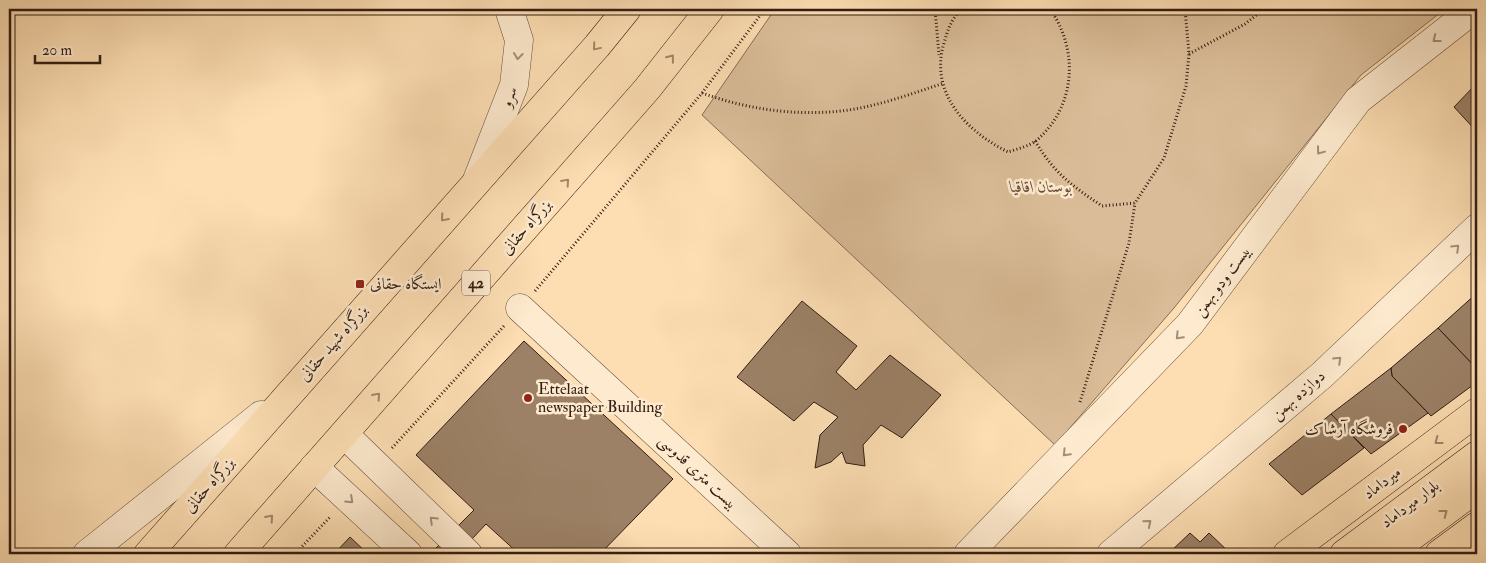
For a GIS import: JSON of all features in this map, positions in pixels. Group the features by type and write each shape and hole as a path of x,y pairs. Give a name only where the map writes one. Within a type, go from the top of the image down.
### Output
{"main road":[{"path":"476,181 597,46 627,9"},
{"name":"بزرگراه حقانی","path":"238,554 647,89 710,9"},
{"name":"بزرگراه شهید حقانی","path":"290,393 476,181"},
{"name":"بزرگراه حقانی","path":"148,554 290,393"},
{"name":"میرداماد","path":"1287,554 1477,412"},
{"name":"بلوار میرداماد","path":"1388,554 1402,527 1477,454"},
{"name":"بلوار میرداماد","path":"1344,554 1402,527 1477,488"},
{"path":"1439,554 1477,526"}],"street":[{"name":"سرو","path":"476,181 514,86 520,40 509,9"},
{"name":"بیست ودو بهمن","path":"968,554 1190,324 1358,100 1474,9"},
{"name":"دوازده بهمن","path":"1111,554 1322,375 1477,228"},
{"name":"بیست متری قدوسی","path":"520,308 788,554"},
{"path":"87,554 290,393"},
{"path":"344,434 468,554"},
{"path":"314,467 408,554"}],"path":[{"path":"376,466 520,308 702,93 765,9"},
{"path":"935,9 946,95 963,121 986,141 1008,152 1036,141 1057,116 1069,86 1070,56 1059,22 1050,9"},
{"path":"940,58 950,20 961,9"},
{"path":"1078,409 1129,243 1135,203 1164,158 1186,86 1188,54 1185,9"},
{"path":"1188,54 1245,24 1264,9"},
{"path":"702,93 732,104 778,111 841,111 886,102 944,83"},
{"path":"1036,141 1049,164 1074,187 1102,206 1135,203"},
{"path":"295,554 347,498"}],"green space":[{"name":"بوستان اقاقیا","path":"775,9 1445,9 1361,75 1174,308 1055,445 702,115"}],"building":[{"path":"1477,83 1477,132 1454,107"},
{"path":"1477,293 1477,369 1438,328"},
{"path":"802,301 857,346 836,372 856,390 890,355 941,395 902,438 881,425 863,445 865,466 846,463 842,452 831,462 815,468 820,435 838,417 814,402 794,421 737,377"},
{"path":"1438,328 1477,369 1477,382 1431,416 1392,376 1391,368"},
{"name":"Ettelaat newspaper Building","path":"524,341 673,479 600,554 519,554 486,524 458,554 430,554 474,510 416,455"},
{"path":"1391,368 1392,376 1428,413 1371,454 1331,414"},
{"path":"1331,414 1364,448 1302,495 1269,464"},
{"path":"1190,533 1200,542 1209,533 1231,554 1168,554"},
{"path":"350,537 368,554 334,554"}],"place":[{"name":"ایستگاه حقانی","path":"360,284"},
{"name":"Ettelaat newspaper Building","path":"528,398"},
{"name":"فروشگاه آرشاک","path":"1403,429"}]}
